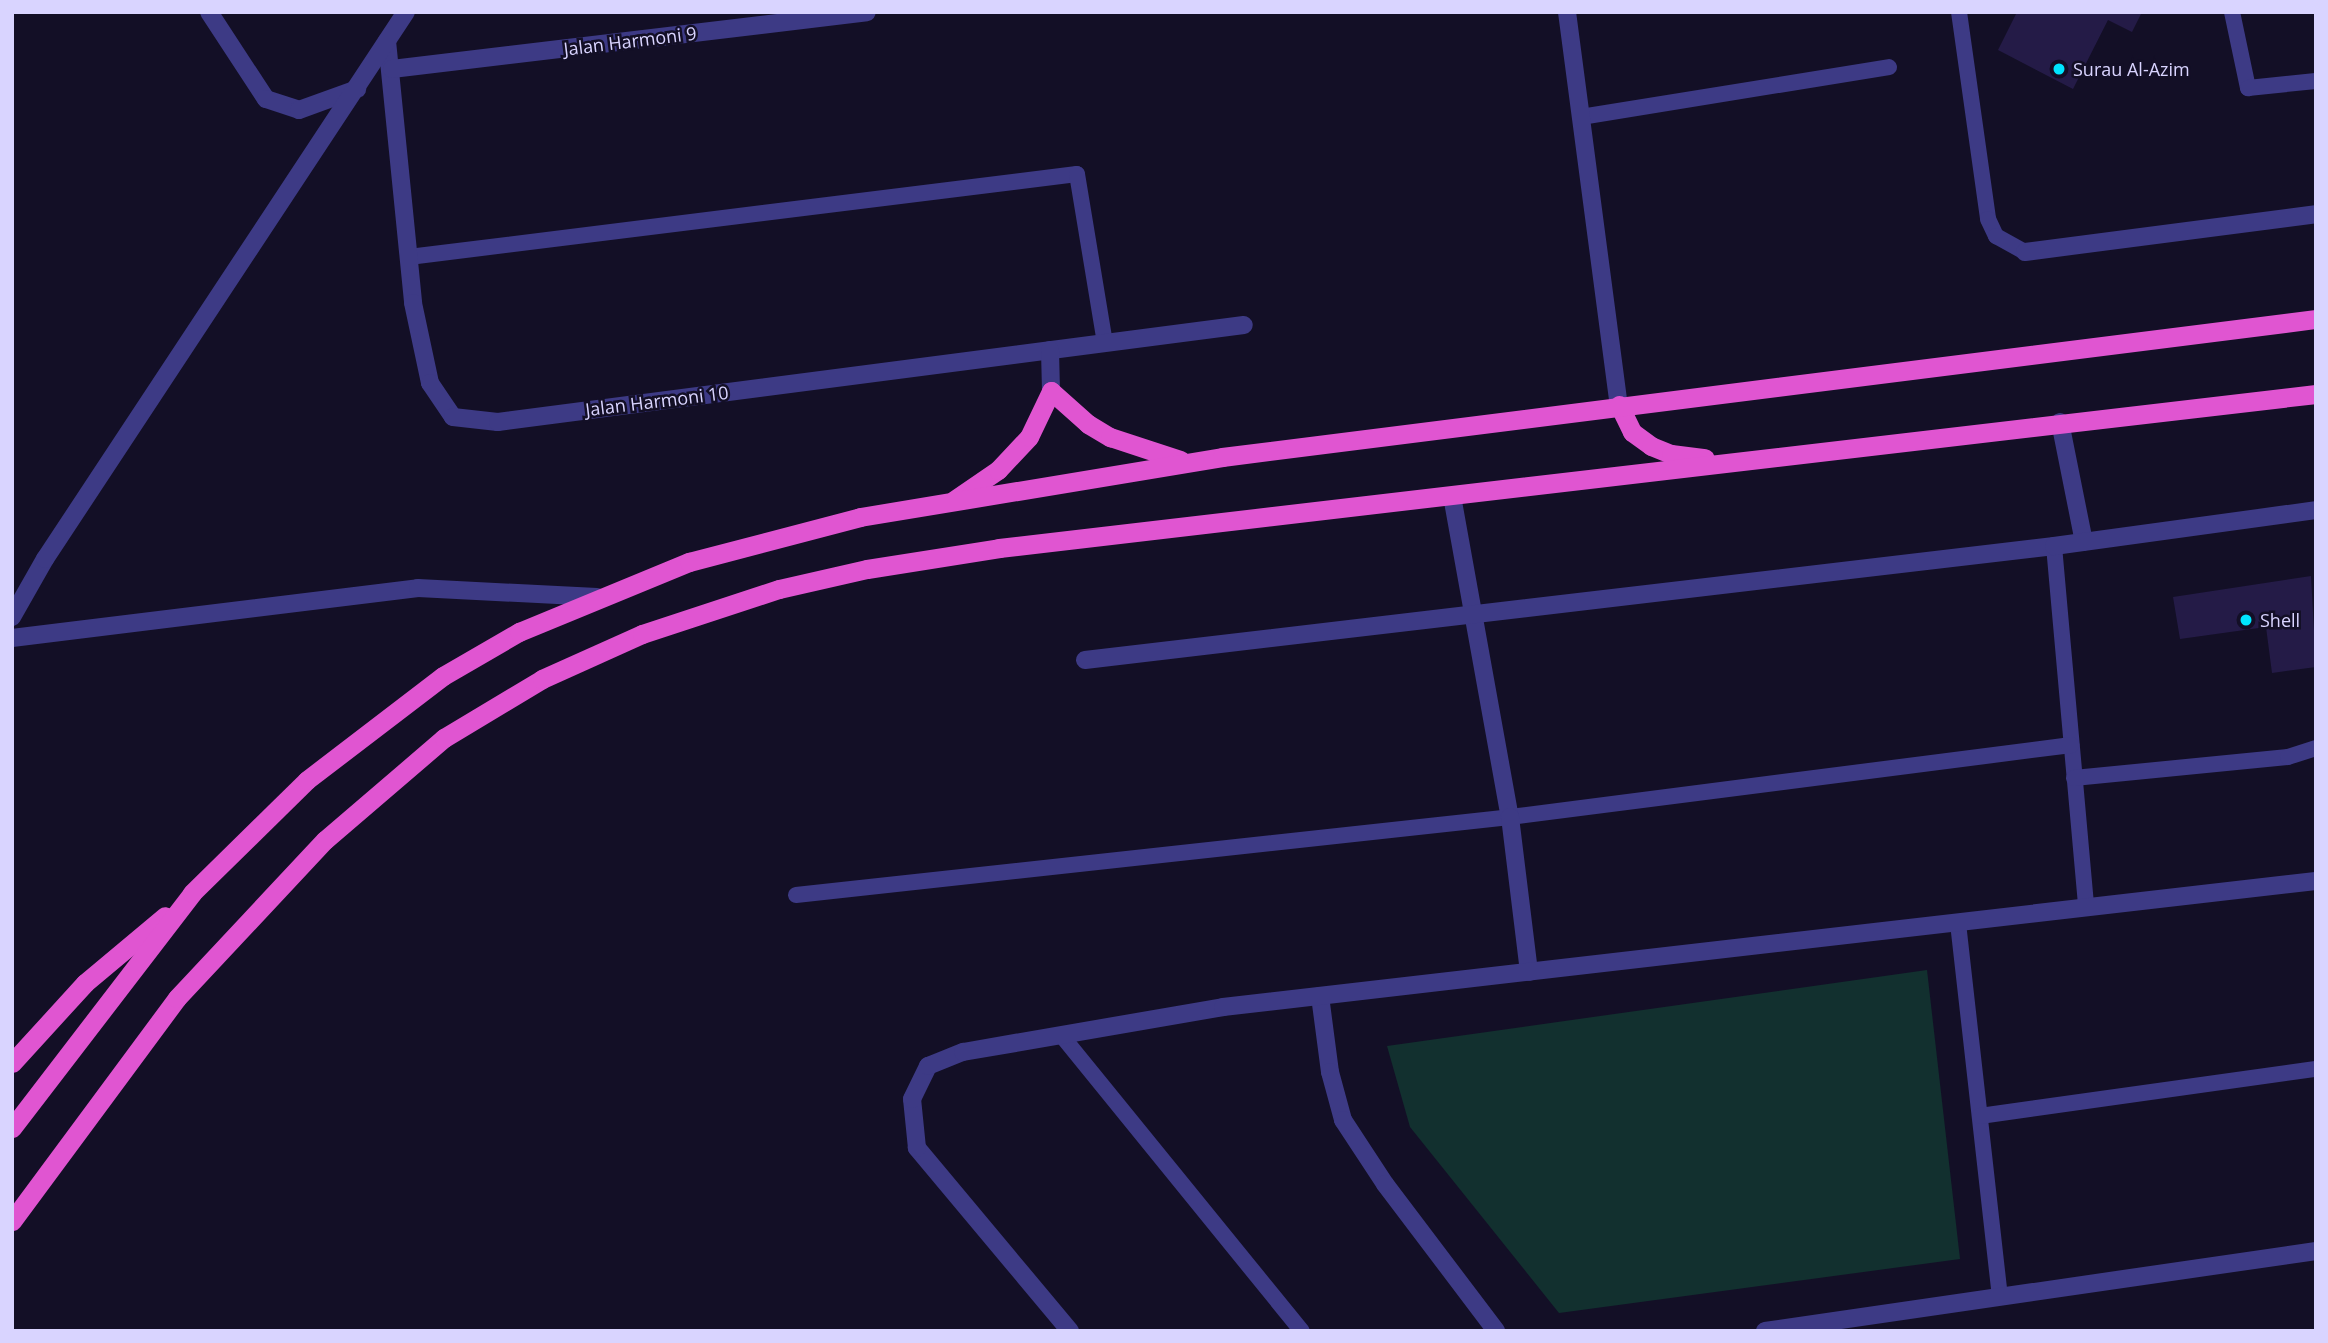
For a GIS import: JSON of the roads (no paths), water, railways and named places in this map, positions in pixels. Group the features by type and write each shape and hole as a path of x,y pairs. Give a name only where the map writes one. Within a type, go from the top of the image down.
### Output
{"highway":[{"path":"12,1063 85,983 192,893 307,780 384,717 519,632 597,597 689,562 860,517 1192,462 1619,405 2316,319"},
{"path":"951,502 998,470 1029,437 1051,391 1088,424 1110,437 1192,462"},
{"path":"12,1221 177,998 325,840 444,738 542,679 642,634 724,606 867,569 999,548 2316,394"},
{"path":"1619,405 1632,432 1671,454 1759,460"},
{"path":"12,1128 192,893"}],"street":[{"path":"209,12 242,69 265,99 299,110 357,89"},
{"path":"12,617 45,559 407,12"},
{"name":"Jalan Harmoni 9","path":"392,69 867,12"},
{"path":"1567,12 1619,405"},
{"name":"Jalan Harmoni 10","path":"387,41 392,69 413,303 430,383 453,417 498,422 1244,325"},
{"path":"2025,252 2316,214"},
{"path":"1050,350 1051,391"},
{"path":"2060,422 2084,542"},
{"path":"1452,496 1510,817 1530,972"},
{"path":"1085,660 2054,546 2316,510"},
{"path":"12,638 418,588 597,597"},
{"path":"1070,1331 917,1148 912,1098 928,1066 963,1052 1223,1007 2316,881"},
{"path":"1320,996 1330,1072 1343,1120 1385,1184 1496,1331"},
{"path":"1765,1331 2316,1251"}],"lane":[{"path":"1959,12 1988,219 1996,236 2025,252"},
{"path":"2232,12 2248,88 2316,81"},
{"path":"1581,117 1889,67"},
{"path":"409,257 1076,174 1105,343"},
{"path":"2054,546 2086,908"},
{"path":"796,895 1510,817 2071,746"},
{"path":"2074,778 2288,757 2316,748"},
{"path":"1958,923 2000,1297"},
{"path":"1062,1035 1301,1331"},
{"path":"1980,1116 2316,1069"}],"place":[{"name":"Surau Al-Azim","path":"2059,69"},
{"name":"Shell","path":"2246,620"}]}
